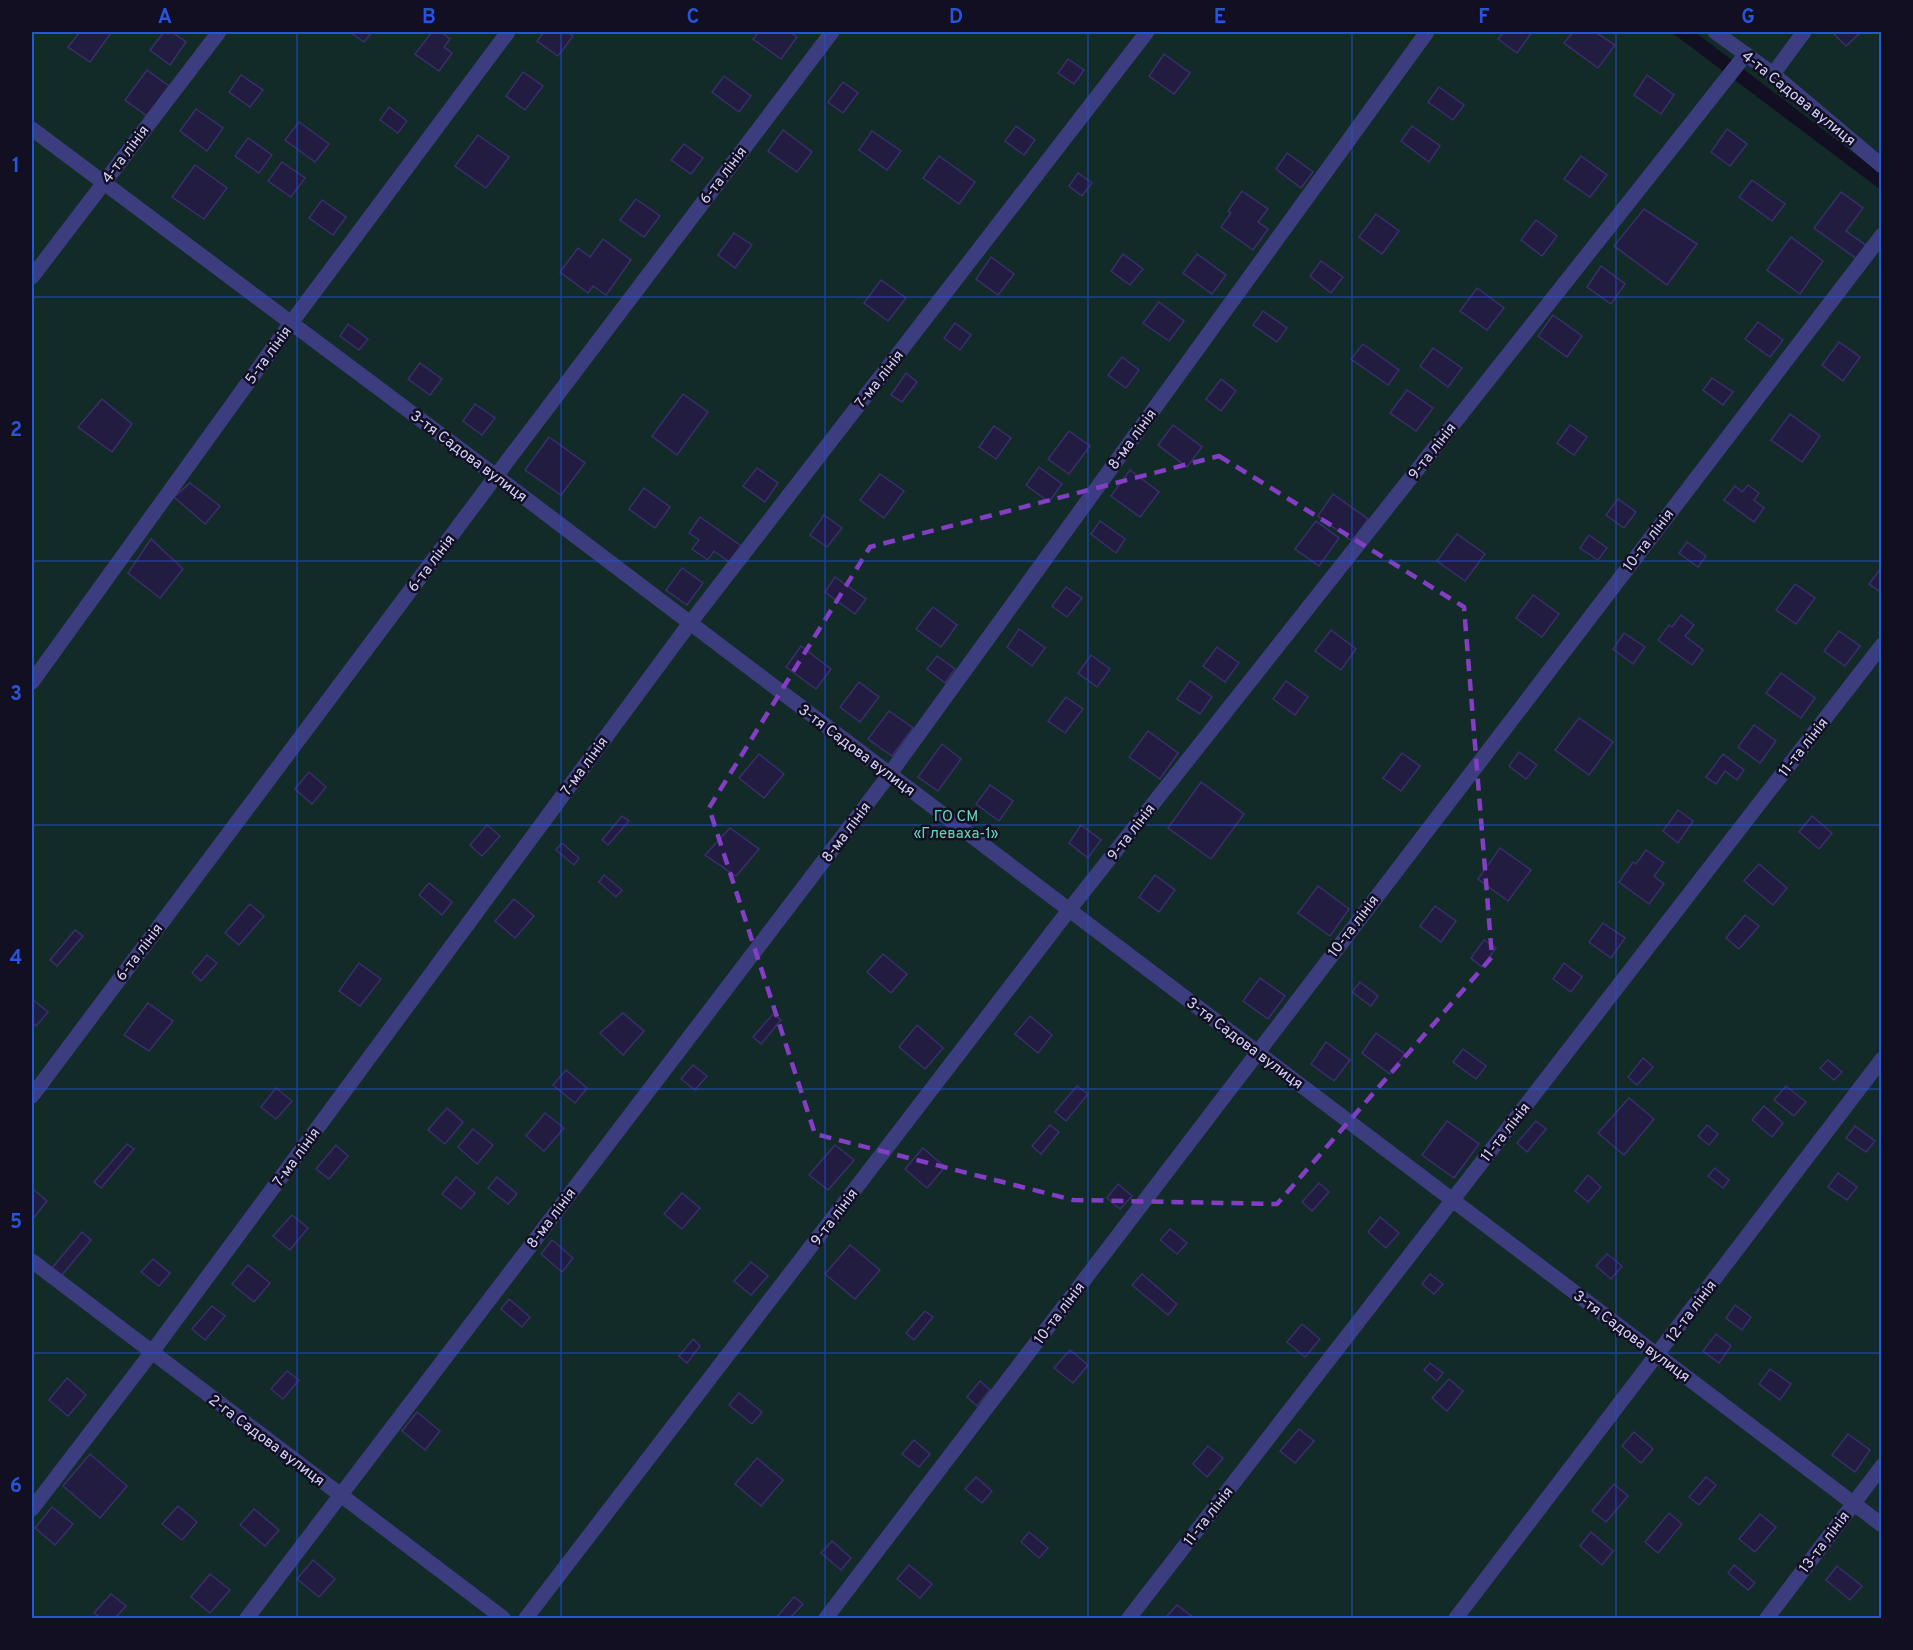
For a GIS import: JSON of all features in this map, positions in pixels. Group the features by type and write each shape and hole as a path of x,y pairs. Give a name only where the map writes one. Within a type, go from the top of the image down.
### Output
{"street":[{"name":"4-та лінія","path":"32,277 219,32"},
{"name":"5-та лінія","path":"32,682 291,323 508,32"},
{"name":"6-та лінія","path":"32,1096 832,32"},
{"name":"7-ма лінія","path":"32,1509 152,1352 690,623 1147,32"},
{"name":"8-ма лінія","path":"247,1618 889,775 1427,32"},
{"name":"4-та Садова вулиця","path":"1715,32 1773,74 1881,166"},
{"path":"1773,74 1804,32"},
{"name":"9-та лінія","path":"526,1618 1069,910 1746,54"},
{"name":"3-тя Садова вулиця","path":"32,129 496,476 1881,1525"},
{"name":"10-та лінія","path":"826,1618 1881,235"},
{"name":"11-та лінія","path":"1129,1618 1881,645"},
{"name":"12-та лінія","path":"1456,1618 1881,1059"},
{"name":"2-га Садова вулиця","path":"32,1261 503,1618"},
{"name":"13-та лінія","path":"1767,1618 1881,1466"}],"highlighted area":[{"path":"1219,456 1464,607 1492,957 1277,1204 1073,1200 815,1134 709,808 870,547"}],"green space":[{"name":"ГО СМ «Глеваха-1»","path":"32,32 1671,32 1881,190 1881,1618 32,1618"},
{"path":"1695,32 1881,32 1881,174"}],"building":[{"path":"80,32 111,33 90,62 68,47"},
{"path":"164,32 172,32 186,42 170,65 150,50"},
{"path":"350,32 372,32 364,42"},
{"path":"432,32 441,32 450,39 444,47 452,53 439,71 415,54"},
{"path":"544,32 567,32 573,36 558,56 537,41"},
{"path":"759,32 790,32 797,37 781,59 753,39"},
{"path":"1504,32 1532,32 1517,53 1498,39"},
{"path":"1573,32 1595,32 1615,45 1598,68 1564,43"},
{"path":"1832,32 1861,32 1846,46"},
{"path":"1164,54 1190,73 1174,94 1149,76"},
{"path":"1068,59 1084,70 1074,84 1058,73"},
{"path":"147,70 169,86 147,116 125,100"},
{"path":"523,72 543,86 525,110 506,96"},
{"path":"241,75 263,90 250,107 229,92"},
{"path":"1647,75 1674,95 1661,114 1634,95"},
{"path":"724,76 751,96 739,112 712,92"},
{"path":"843,82 858,93 843,113 828,102"},
{"path":"1439,87 1464,105 1453,120 1428,102"},
{"path":"389,107 407,121 398,133 380,120"},
{"path":"196,109 223,128 207,151 180,131"},
{"path":"299,122 329,144 315,162 285,140"},
{"path":"1016,126 1035,140 1024,155 1005,141"},
{"path":"1412,126 1440,146 1429,162 1401,141"},
{"path":"1727,129 1747,144 1730,166 1711,152"},
{"path":"783,130 812,152 797,172 768,151"},
{"path":"872,131 901,151 887,170 859,150"},
{"path":"478,135 509,157 486,188 455,166"},
{"path":"248,138 272,155 259,173 235,156"},
{"path":"684,144 703,158 691,174 671,160"},
{"path":"1287,153 1313,172 1301,188 1276,169"},
{"path":"939,156 975,182 959,204 923,178"},
{"path":"1581,156 1607,175 1590,197 1564,179"},
{"path":"282,162 305,178 291,197 268,181"},
{"path":"195,165 227,188 204,219 172,197"},
{"path":"1078,173 1092,183 1082,196 1069,186"},
{"path":"1752,180 1785,204 1772,221 1739,197"},
{"path":"1242,191 1268,209 1258,222 1268,229 1253,250 1221,227 1231,213 1228,211"},
{"path":"1841,192 1863,208 1846,231 1867,246 1857,259 1814,228"},
{"path":"636,199 660,216 644,237 620,220"},
{"path":"322,200 346,217 333,235 309,218"},
{"path":"1644,209 1697,244 1667,285 1614,246"},
{"path":"1376,214 1399,231 1382,254 1359,237"},
{"path":"1536,220 1557,236 1542,256 1521,240"},
{"path":"734,233 752,245 735,268 718,255"},
{"path":"1791,237 1823,261 1800,294 1767,270"},
{"path":"603,239 631,260 606,295 593,286 588,293 560,272 578,248 590,257"},
{"path":"1123,254 1143,269 1130,285 1111,271"},
{"path":"1197,254 1226,275 1212,294 1183,273"},
{"path":"991,257 1014,274 998,295 976,279"},
{"path":"1321,261 1343,277 1331,293 1310,276"},
{"path":"1601,266 1625,284 1611,304 1587,287"},
{"path":"881,280 906,298 888,321 864,303"},
{"path":"1477,288 1504,308 1487,330 1460,311"},
{"path":"1159,302 1184,321 1169,341 1143,323"},
{"path":"1263,311 1287,328 1277,342 1253,325"},
{"path":"1553,315 1582,336 1567,357 1538,336"},
{"path":"1758,322 1783,340 1770,357 1745,339"},
{"path":"955,323 971,335 960,350 944,338"},
{"path":"348,324 368,339 359,350 340,336"},
{"path":"1839,342 1860,357 1843,381 1822,365"},
{"path":"1363,344 1399,370 1388,385 1351,359"},
{"path":"1433,348 1462,368 1448,387 1420,366"},
{"path":"1122,357 1139,370 1126,388 1108,375"},
{"path":"420,363 442,379 430,395 408,379"},
{"path":"906,373 917,382 902,402 891,395"},
{"path":"1712,378 1733,392 1723,405 1703,390"},
{"path":"1221,379 1236,391 1221,411 1206,399"},
{"path":"1407,390 1433,408 1416,431 1390,413"},
{"path":"683,394 708,412 677,455 652,436"},
{"path":"102,399 132,424 112,452 78,427"},
{"path":"475,404 495,418 482,435 463,421"},
{"path":"1790,414 1820,436 1802,462 1771,440"},
{"path":"1173,425 1202,447 1187,467 1158,445"},
{"path":"1570,425 1587,437 1574,455 1557,443"},
{"path":"994,426 1011,438 996,459 979,447"},
{"path":"1069,431 1090,446 1069,474 1048,459"},
{"path":"549,437 585,463 561,495 525,470"},
{"path":"1039,467 1062,484 1049,502 1026,485"},
{"path":"757,468 778,483 765,502 743,486"},
{"path":"1130,470 1159,492 1140,517 1111,496"},
{"path":"880,474 904,491 884,518 860,500"},
{"path":"190,483 220,506 205,524 174,497"},
{"path":"1748,485 1759,493 1754,500 1764,508 1754,522 1724,500 1735,486 1742,492"},
{"path":"644,488 670,507 655,528 629,509"},
{"path":"1333,494 1368,519 1352,541 1318,516"},
{"path":"1618,499 1636,512 1624,528 1606,515"},
{"path":"824,515 842,528 827,547 810,535"},
{"path":"700,517 744,548 732,564 714,551 708,560 692,549 699,540 689,533"},
{"path":"1100,521 1125,539 1116,553 1091,534"},
{"path":"1316,521 1339,538 1319,566 1295,549"},
{"path":"1457,534 1485,554 1465,581 1437,561"},
{"path":"1589,535 1607,548 1598,560 1580,548"},
{"path":"151,539 183,569 160,598 128,573"},
{"path":"1687,542 1706,556 1698,567 1679,553"},
{"path":"1882,567 1882,593 1869,584"},
{"path":"682,568 703,583 687,605 666,590"},
{"path":"835,577 866,599 855,614 825,592"},
{"path":"1795,584 1815,598 1796,624 1776,610"},
{"path":"1066,587 1082,598 1067,617 1052,606"},
{"path":"1533,595 1559,614 1542,637 1516,618"},
{"path":"933,607 957,625 941,647 916,629"},
{"path":"1681,615 1694,625 1685,636 1703,650 1692,665 1658,640 1669,625 1672,627"},
{"path":"1019,629 1045,648 1032,666 1007,647"},
{"path":"1331,630 1356,649 1341,670 1315,651"},
{"path":"1839,631 1860,646 1845,666 1824,651"},
{"path":"1624,633 1645,647 1633,664 1613,649"},
{"path":"801,646 831,669 816,689 786,667"},
{"path":"1217,647 1239,663 1225,682 1203,666"},
{"path":"1091,655 1110,669 1097,687 1078,673"},
{"path":"937,656 955,669 945,683 927,669"},
{"path":"1781,673 1815,698 1801,718 1766,693"},
{"path":"1190,681 1212,697 1200,714 1177,699"},
{"path":"1286,681 1308,697 1295,715 1273,699"},
{"path":"859,682 879,697 860,722 840,707"},
{"path":"1066,697 1083,709 1065,733 1048,721"},
{"path":"889,711 913,728 892,756 868,739"},
{"path":"1579,718 1613,742 1589,775 1555,750"},
{"path":"1754,725 1776,741 1760,763 1738,747"},
{"path":"1148,731 1178,753 1160,779 1129,757"},
{"path":"942,744 961,759 938,791 918,777"},
{"path":"1519,752 1537,765 1526,779 1509,766"},
{"path":"1402,753 1420,766 1401,791 1383,778"},
{"path":"759,754 784,774 764,798 739,778"},
{"path":"1723,754 1744,770 1737,780 1725,771 1716,784 1706,777"},
{"path":"309,772 326,787 312,804 295,789"},
{"path":"1201,782 1244,814 1211,859 1168,828"},
{"path":"990,785 1013,801 999,821 976,804"},
{"path":"1678,810 1693,821 1678,843 1663,831"},
{"path":"622,816 629,821 608,845 602,840"},
{"path":"1812,816 1832,833 1819,849 1799,832"},
{"path":"487,825 500,836 482,856 470,845"},
{"path":"1081,825 1101,840 1088,858 1069,843"},
{"path":"730,828 759,849 736,876 705,855"},
{"path":"562,843 579,858 574,865 556,850"},
{"path":"1500,848 1531,870 1508,901 1478,879"},
{"path":"1646,850 1664,863 1654,876 1664,884 1649,904 1619,882 1633,862 1636,864"},
{"path":"1759,864 1787,888 1773,905 1744,881"},
{"path":"604,875 622,890 616,897 599,882"},
{"path":"1155,875 1175,890 1159,912 1139,897"},
{"path":"429,883 452,902 442,915 419,895"},
{"path":"1318,886 1349,909 1330,936 1298,913"},
{"path":"514,899 534,916 515,938 495,921"},
{"path":"250,904 264,916 239,945 225,933"},
{"path":"1435,906 1456,921 1441,942 1420,926"},
{"path":"1745,915 1759,926 1739,949 1726,938"},
{"path":"1603,923 1625,938 1611,958 1589,942"},
{"path":"75,930 83,936 57,966 50,960"},
{"path":"1484,940 1496,948 1482,967 1471,958"},
{"path":"883,954 907,974 891,993 867,972"},
{"path":"207,955 217,963 201,981 192,973"},
{"path":"359,963 381,979 360,1006 339,991"},
{"path":"1564,963 1582,977 1571,992 1553,979"},
{"path":"1260,978 1285,996 1268,1019 1243,1001"},
{"path":"1360,982 1378,996 1371,1006 1352,992"},
{"path":"32,999 48,1012 36,1026 32,1022"},
{"path":"148,1003 173,1021 149,1051 124,1035"},
{"path":"623,1013 644,1031 623,1055 600,1033"},
{"path":"773,1014 781,1020 761,1044 753,1037"},
{"path":"1030,1016 1052,1035 1038,1053 1015,1034"},
{"path":"917,1025 943,1048 925,1069 899,1047"},
{"path":"1376,1033 1405,1054 1390,1074 1362,1053"},
{"path":"1326,1042 1350,1060 1334,1081 1311,1064"},
{"path":"1463,1049 1486,1066 1476,1079 1453,1062"},
{"path":"1643,1058 1653,1067 1637,1085 1628,1077"},
{"path":"1828,1060 1842,1072 1834,1080 1820,1068"},
{"path":"693,1065 707,1076 695,1090 681,1079"},
{"path":"566,1070 587,1088 575,1103 553,1085"},
{"path":"1077,1086 1088,1094 1066,1121 1055,1112"},
{"path":"1786,1086 1806,1102 1794,1116 1774,1100"},
{"path":"276,1088 292,1101 276,1119 261,1107"},
{"path":"1629,1098 1654,1119 1624,1155 1598,1133"},
{"path":"1764,1106 1783,1123 1772,1137 1752,1120"},
{"path":"447,1108 463,1122 445,1144 428,1130"},
{"path":"545,1113 564,1128 544,1151 526,1136"},
{"path":"1447,1121 1479,1144 1454,1178 1422,1155"},
{"path":"1536,1121 1546,1129 1527,1152 1517,1143"},
{"path":"1050,1125 1059,1132 1041,1154 1032,1146"},
{"path":"1707,1125 1718,1134 1709,1145 1698,1136"},
{"path":"1855,1126 1875,1141 1866,1152 1846,1138"},
{"path":"473,1129 493,1145 477,1164 458,1147"},
{"path":"127,1144 134,1149 101,1188 94,1182"},
{"path":"336,1145 348,1156 329,1179 316,1169"},
{"path":"835,1145 854,1160 828,1190 809,1175"},
{"path":"923,1148 945,1167 927,1188 905,1169"},
{"path":"1715,1168 1729,1180 1723,1188 1708,1176"},
{"path":"1838,1173 1857,1187 1847,1200 1828,1187"},
{"path":"1588,1175 1601,1187 1588,1202 1575,1191"},
{"path":"456,1177 475,1193 461,1209 442,1194"},
{"path":"497,1177 517,1194 508,1204 488,1188"},
{"path":"1319,1183 1329,1192 1312,1211 1302,1202"},
{"path":"1118,1184 1132,1196 1120,1209 1107,1198"},
{"path":"32,1188 47,1201 32,1220"},
{"path":"682,1193 700,1208 682,1229 664,1214"},
{"path":"292,1215 308,1228 290,1250 273,1236"},
{"path":"1380,1217 1399,1233 1386,1248 1368,1232"},
{"path":"1170,1229 1187,1243 1177,1254 1160,1240"},
{"path":"82,1232 91,1240 61,1276 52,1268"},
{"path":"552,1240 573,1258 562,1272 541,1254"},
{"path":"850,1245 880,1270 855,1299 825,1274"},
{"path":"1607,1254 1622,1266 1611,1279 1596,1266"},
{"path":"153,1259 170,1273 159,1286 141,1272"},
{"path":"751,1262 768,1276 751,1295 734,1281"},
{"path":"248,1265 270,1283 254,1302 232,1284"},
{"path":"1142,1274 1177,1304 1168,1315 1132,1285"},
{"path":"1430,1274 1443,1284 1434,1294 1422,1284"},
{"path":"509,1299 530,1317 522,1327 501,1309"},
{"path":"1735,1305 1751,1317 1742,1330 1726,1318"},
{"path":"212,1306 225,1316 205,1340 192,1329"},
{"path":"925,1311 933,1317 914,1340 906,1333"},
{"path":"1302,1324 1320,1339 1305,1357 1287,1342"},
{"path":"1716,1334 1731,1346 1719,1363 1703,1351"},
{"path":"693,1339 700,1346 687,1363 679,1356"},
{"path":"1070,1350 1088,1365 1073,1383 1054,1368"},
{"path":"1430,1363 1443,1373 1437,1381 1424,1370"},
{"path":"1770,1369 1791,1384 1780,1400 1759,1384"},
{"path":"287,1371 299,1380 283,1399 271,1389"},
{"path":"67,1378 86,1395 68,1416 49,1400"},
{"path":"1449,1379 1463,1391 1447,1411 1432,1398"},
{"path":"980,1381 990,1390 977,1406 967,1397"},
{"path":"739,1393 762,1412 752,1424 729,1405"},
{"path":"417,1412 440,1431 425,1450 402,1431"},
{"path":"1299,1429 1314,1441 1295,1463 1280,1451"},
{"path":"1634,1432 1653,1449 1641,1463 1622,1446"},
{"path":"1848,1434 1870,1450 1855,1472 1832,1455"},
{"path":"914,1440 930,1454 919,1467 902,1454"},
{"path":"1208,1446 1223,1458 1207,1477 1193,1464"},
{"path":"90,1454 127,1486 100,1518 63,1486"},
{"path":"757,1458 783,1480 761,1506 735,1484"},
{"path":"976,1477 992,1491 982,1503 965,1489"},
{"path":"1706,1477 1716,1485 1699,1505 1689,1497"},
{"path":"1614,1484 1628,1496 1606,1522 1592,1511"},
{"path":"178,1506 197,1522 182,1540 162,1524"},
{"path":"52,1507 73,1524 55,1545 35,1528"},
{"path":"254,1509 279,1530 265,1546 240,1525"},
{"path":"1669,1513 1682,1524 1658,1553 1645,1542"},
{"path":"1760,1514 1776,1527 1755,1552 1739,1539"},
{"path":"1029,1532 1048,1548 1039,1558 1021,1542"},
{"path":"1591,1532 1613,1551 1602,1565 1580,1546"},
{"path":"832,1541 851,1558 841,1570 821,1553"},
{"path":"313,1560 335,1579 319,1597 297,1579"},
{"path":"909,1565 932,1584 920,1598 897,1579"},
{"path":"1734,1565 1755,1583 1748,1590 1728,1573"},
{"path":"1837,1566 1862,1586 1850,1600 1826,1580"},
{"path":"210,1574 230,1590 210,1613 191,1597"},
{"path":"111,1594 126,1606 115,1618 101,1618 94,1613"},
{"path":"794,1597 803,1604 790,1618 776,1618"},
{"path":"1177,1605 1194,1618 1165,1618"}]}
